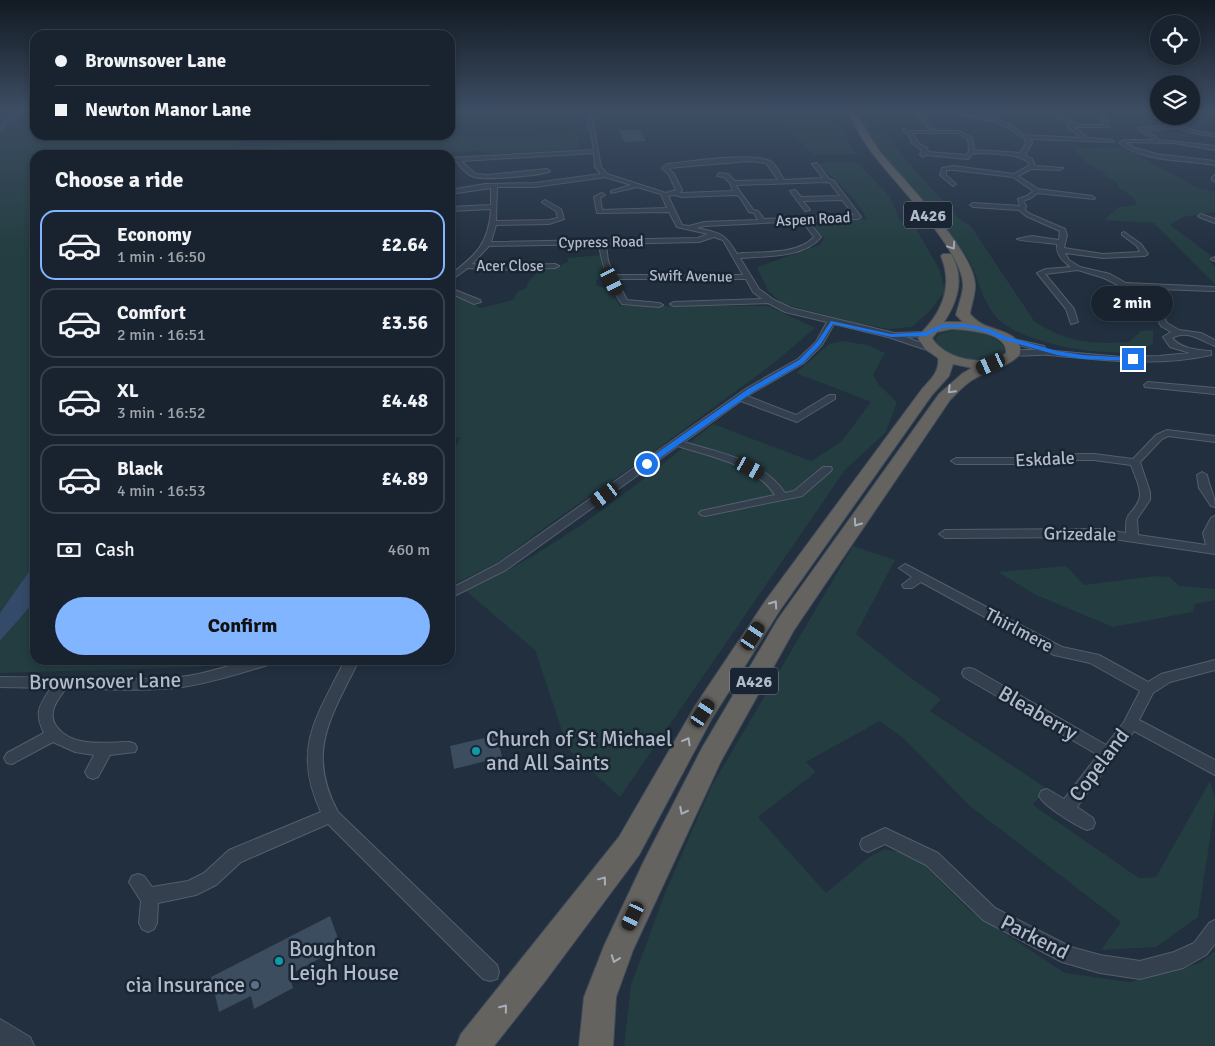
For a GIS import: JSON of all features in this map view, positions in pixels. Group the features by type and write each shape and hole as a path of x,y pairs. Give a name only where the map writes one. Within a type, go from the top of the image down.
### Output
{"highway":[{"name":"A426","path":"868,158 934,236 948,259 954,277 951,299 942,317 929,332"},
{"name":"A426","path":"880,158 932,218 957,253 964,267 968,284 963,315 978,328"},
{"path":"952,325 978,328 1003,338 1010,343 1013,353 1002,362 991,364 968,363 945,357 930,348 925,338 929,332 952,325"},
{"name":"A426","path":"473,1046 532,973 629,846 703,713 773,606 928,392 946,370 947,363 945,357"},
{"name":"A426","path":"596,1046 600,997 619,946 711,755 786,625 940,402 948,392 968,376 991,364"}],"street":[{"path":"455,159 479,158"},
{"path":"597,158 598,166 605,175"},
{"path":"1026,158 1032,162 1031,167"},
{"path":"1168,158 1215,163"},
{"path":"459,159 460,164 474,175 486,177 546,171"},
{"path":"674,193 679,190 672,174 665,168 667,166 701,162 761,161 772,165 782,181"},
{"name":"Aspen Road","path":"687,229 704,224 858,217 832,182 827,180 815,164"},
{"path":"1015,176 1017,173 1031,167 1060,168"},
{"path":"953,184 943,175 944,169 954,168 1015,176 1032,186 1036,191 1092,198"},
{"path":"455,191 605,175 665,194 738,193"},
{"path":"719,175 726,175 751,211 756,212 763,222"},
{"path":"733,183 827,180"},
{"path":"613,192 636,185"},
{"path":"455,275 486,244 493,222 494,186"},
{"path":"792,191 807,210"},
{"path":"973,204 1022,207 1030,202 1029,197 1036,191"},
{"path":"665,194 676,223 687,229 714,234 725,239 756,290 769,301 788,310 891,336 930,348"},
{"path":"602,195 596,200 599,212 671,210"},
{"path":"799,199 844,198"},
{"path":"493,222 549,222 561,219 559,210 545,202"},
{"path":"455,210 494,207"},
{"path":"1022,207 1028,215 1062,230 1064,235 1060,246 1066,261 1078,268 1107,276 1125,285 1142,301 1144,308 1178,333 1212,341"},
{"path":"1201,216 1215,221"},
{"path":"735,256 798,249 811,244 818,237 804,220"},
{"path":"1114,235 1133,233"},
{"name":"Cypress Road","path":"486,244 698,240 714,234"},
{"path":"1020,239 1032,238 1103,256 1145,254 1139,245 1124,234"},
{"path":"602,242 605,261 611,277 625,302 660,305"},
{"name":"Acer Close","path":"466,266 492,268 555,266"},
{"path":"1074,322 1070,309 1041,273 1044,271 1078,268"},
{"name":"Swift Avenue","path":"611,277 747,277"},
{"path":"1125,285 1213,289"},
{"path":"455,292 476,302"},
{"path":"674,304 769,301"},
{"path":"455,591 502,567 740,397 801,361 819,343 831,322"},
{"path":"891,336 929,332"},
{"path":"1178,333 1167,337 1167,340 1173,345 1190,352 1213,352"},
{"path":"1003,338 1057,353"},
{"path":"1133,359 1161,352 1173,345"},
{"path":"1013,353 1031,352 1083,357 1176,359 1213,352"},
{"path":"1148,385 1175,392 1215,391"},
{"path":"740,397 797,418 832,397"},
{"path":"1132,536 1131,519 1145,500 1145,492 1134,462 1159,437 1166,433 1215,439"},
{"path":"677,443 750,468 764,475 777,487 782,497"},
{"name":"Eskdale","path":"956,461 1057,461 1078,457 1094,457 1134,462"},
{"path":"705,512 798,494 827,469"},
{"path":"1202,475 1204,488 1215,504"},
{"path":"1214,550 1209,533 1215,520"},
{"name":"Grizedale","path":"945,534 1100,533 1132,536 1214,550"},
{"name":"Thirlmere","path":"905,568 1059,651 1094,659 1148,689"},
{"path":"908,585 920,577"},
{"name":"Brownsover Lane","path":"0,682 141,684 181,682 212,676 250,665"},
{"path":"350,665 319,732 314,764 321,795 331,815 490,972"},
{"path":"1148,689 1166,678 1215,665"},
{"name":"Bleaberry","path":"969,673 1107,753"},
{"path":"62,683 49,704 45,715 46,722 53,735 65,743 89,748 130,748"},
{"name":"Copeland","path":"1066,809 1131,722 1148,689"},
{"name":"Copeland","path":"1131,722 1215,768"},
{"path":"12,758 53,735"},
{"path":"93,772 105,748"},
{"name":"Copeland","path":"1047,796 1087,823"},
{"path":"148,924 150,898 143,889 190,889 210,879 235,856 331,815"},
{"name":"Parkend","path":"868,844 885,836 932,859 989,914 1068,956 1100,964 1140,970 1176,961 1200,949 1215,929"},
{"path":"0,1032 21,1046"}],"green space":[{"path":"0,158 30,158 30,582 0,627"},
{"path":"885,158 904,158 960,220 970,225 1035,322 1070,338 1103,343 1129,342 1141,331 1153,330 1153,343 1144,349 1128,352 1089,351 1046,342 1010,328 993,313 973,268 965,255"},
{"path":"1082,158 1142,158 1198,188 1215,192 1215,212 1183,217 1170,225 1213,257 1210,261 1215,267 1215,284 1154,223 1104,220 1119,207 1136,205 1135,199 1118,187 1118,183 1102,174 1108,174"},
{"path":"857,162 890,197 900,220 915,227 940,270 945,291 928,313 912,327 889,329 861,324 783,304 768,291 757,267 820,245 824,238 812,221 867,219 851,196 819,163"},
{"path":"601,255 604,278 596,280 596,285 610,291 620,306 768,306 815,328 775,362 652,453 497,563 455,584 455,447 461,437 455,438 455,296 481,308 513,300 517,292 526,288 531,278 550,268 561,267 561,265 568,262 567,258"},
{"path":"955,330 975,331 989,335 1005,348 1004,352 987,359 976,359 954,356 945,352 938,346 936,338 939,334"},
{"path":"842,341 868,345 885,353 873,375 879,385 897,402 886,432 845,470 620,797 568,749 535,650 466,591 500,575 564,536 625,493 713,424 811,461 841,442 871,402 796,373 829,344"},
{"path":"853,546 895,560 856,634 907,675 941,699 930,711 1046,788 1033,805 1139,878 1156,877 1210,781 1215,798 1215,806 1198,917 1156,947 1101,950 1121,922 970,806 903,738 880,721 806,762 816,772 758,817 826,893 869,857 884,849 914,855 969,910 1065,973 1130,982 1200,963 1215,951 1215,1046 624,1046 631,985 665,893 711,787"},
{"path":"1066,566 1084,585 1155,576 1170,577 1179,586 1215,589 1215,600 1195,604 1193,612 1113,627 1036,595 998,572"},
{"path":"30,607 30,665 210,665 197,667 0,673 0,641"}],"water":[{"path":"30,570 30,607 0,641 0,613"}],"building":[{"name":"Church of St Michael and All Saints","path":"497,735 502,757 454,769 450,746"},
{"name":"Boughton Leigh House","path":"330,916 341,947 289,975 293,988 254,1009 251,996 219,1012 211,977"}],"place":[{"name":"Church of St Michael and All Saints","path":"476,751"},
{"name":"Boughton Leigh House","path":"279,961"},
{"name":"cia Insurance","path":"255,985"}],"route":[{"path":"647,464 750,390 801,361 819,343 831,322 891,336 926,334 932,329 941,326 965,326 987,330 1003,338 1057,353 1083,357 1133,359"}]}
